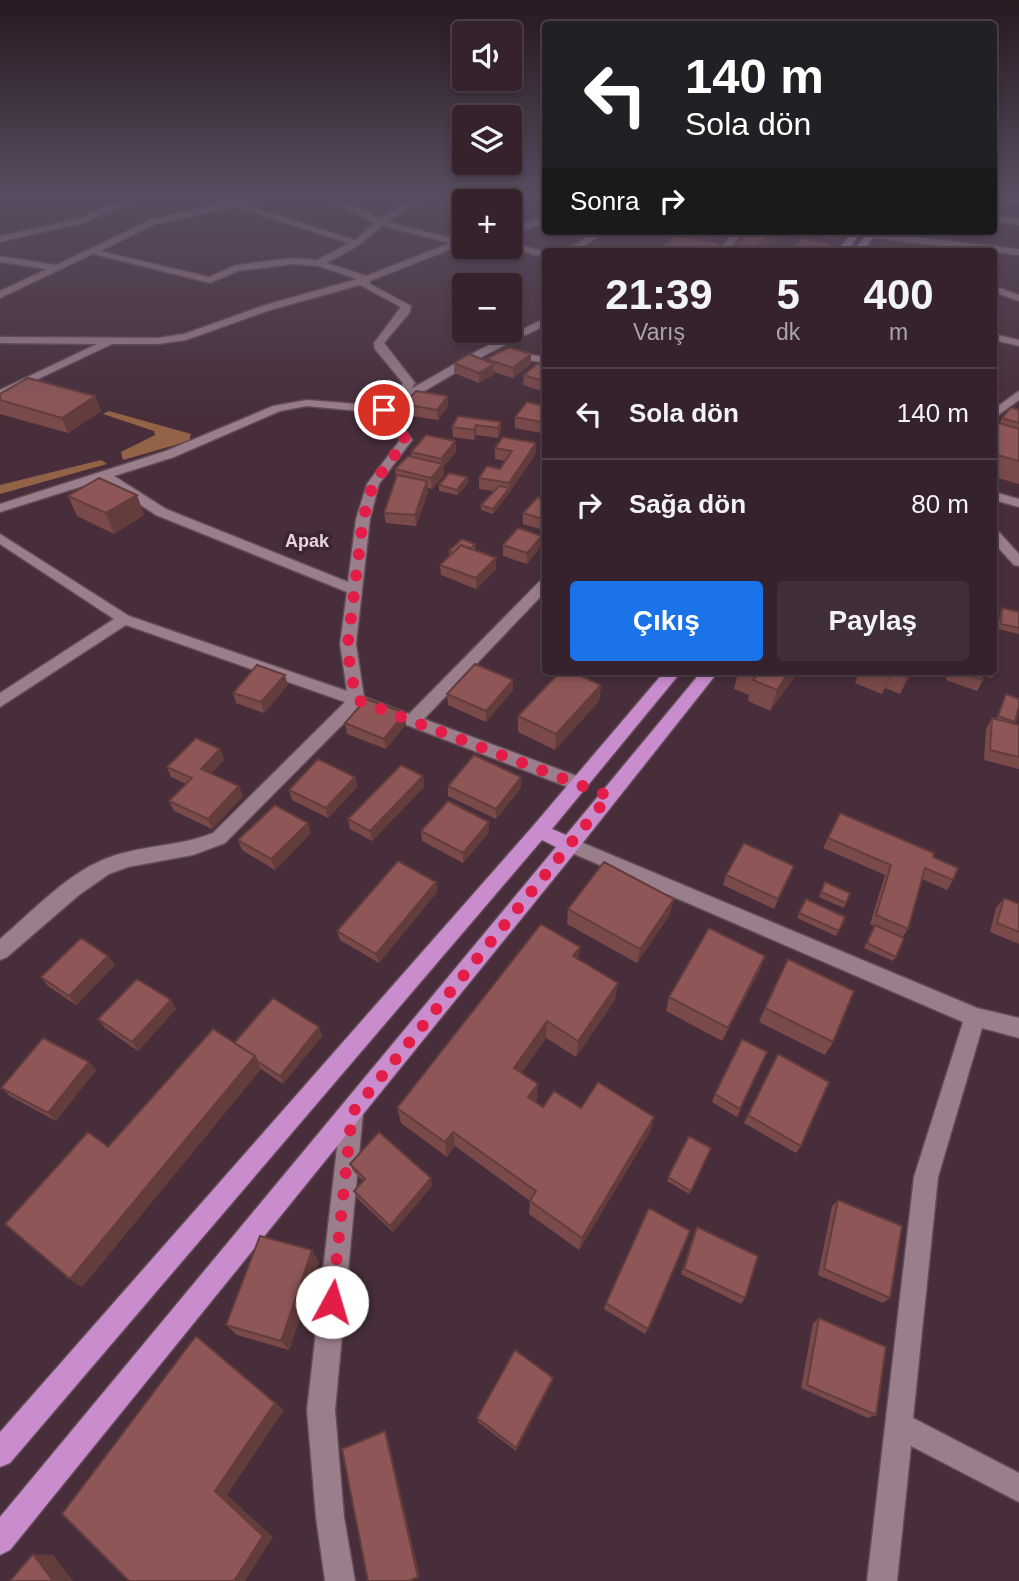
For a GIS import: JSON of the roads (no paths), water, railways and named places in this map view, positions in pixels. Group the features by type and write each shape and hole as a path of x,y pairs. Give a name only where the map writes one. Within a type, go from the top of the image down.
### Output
{"main road":[{"path":"0,1453 539,831 670,675"},
{"path":"0,1540 352,1113 708,675"},
{"path":"579,784 609,796"},
{"path":"539,831 571,845"}],"street":[{"path":"0,295 53,270"},
{"path":"169,270 210,280 232,270"},
{"path":"340,270 365,279"},
{"path":"0,340 158,341 186,337 257,311 334,291 388,270"},
{"path":"365,279 365,285 372,290 406,306 406,310 379,343 379,348 409,383 400,398 384,410"},
{"path":"997,290 1019,298"},
{"path":"0,508 170,454 277,408 307,403 384,410 483,352 542,323"},
{"path":"997,338 1019,343"},
{"path":"0,394 111,341"},
{"path":"532,358 542,359"},
{"path":"997,412 1019,394"},
{"path":"357,700 350,670 348,643 363,519 373,484 406,440 384,410"},
{"path":"105,476 161,512 354,590"},
{"path":"997,497 1019,503"},
{"path":"0,538 124,619 413,720 579,784"},
{"path":"997,538 1019,562"},
{"path":"413,720 542,587"},
{"path":"0,701 124,619"},
{"path":"0,951 92,876 114,864 200,848 219,838 357,700"},
{"path":"571,845 975,1017 1019,1028"},
{"path":"882,1581 926,1177 975,1017"},
{"path":"340,1581 330,1517 321,1410 352,1113"},
{"path":"899,1425 1019,1488"}],"district":[{"name":"Apak","path":"307,541"}]}
